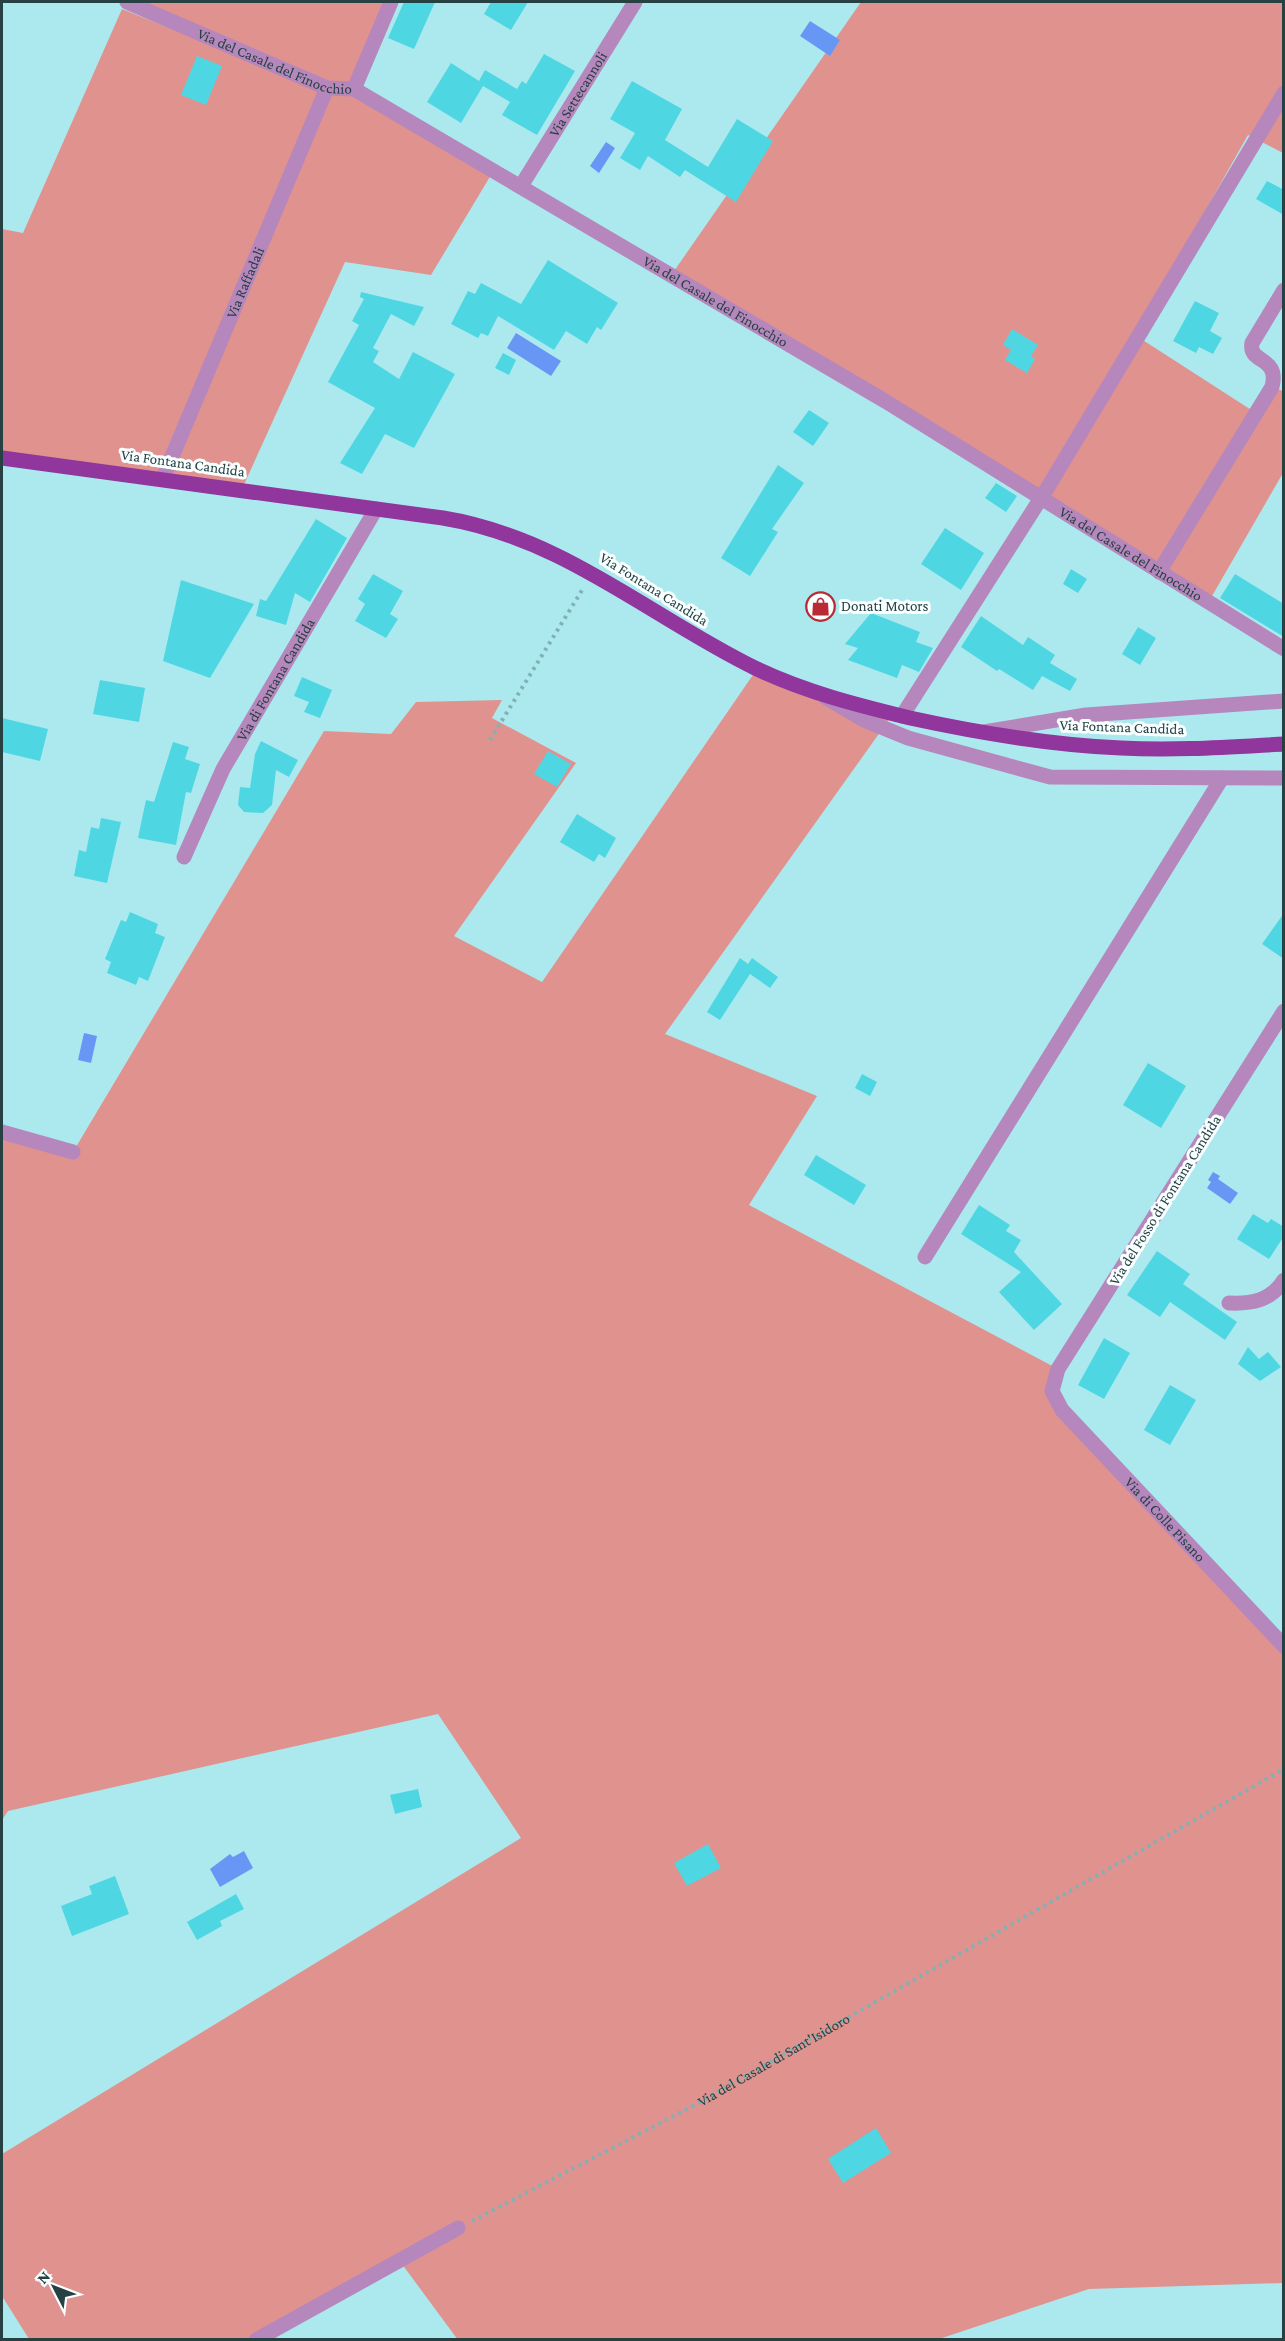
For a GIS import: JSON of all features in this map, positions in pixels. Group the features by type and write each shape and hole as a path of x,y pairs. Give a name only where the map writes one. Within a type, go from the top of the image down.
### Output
{"main road":[{"name":"Via Fontana Candida","path":"2,458 454,519 488,528 545,549 594,573 713,646 757,669 823,695 978,733 1121,748 1284,744"}],"street":[{"name":"Via del Casale del Finocchio","path":"127,2 327,88 354,89 885,402 1284,649"},
{"path":"354,89 391,2"},
{"name":"Via Settecannoli","path":"521,186 635,2"},
{"name":"Via Raffadali","path":"163,478 327,88"},
{"path":"902,716 1041,499 1284,93"},
{"path":"1159,572 1272,387 1274,373 1271,367 1253,355 1251,350 1252,344 1284,290"},
{"name":"Via di Fontana Candida","path":"184,857 223,769 376,509"},
{"path":"823,695 852,714 908,738 1044,776 1070,779 1284,778"},
{"path":"978,733 1030,722 1086,715 1284,701"},
{"path":"925,1257 1222,778"},
{"name":"Via del Fosso di Fontana Candida","path":"1052,1391 1058,1369 1284,1011"},
{"path":"2,1132 73,1152"},
{"path":"1229,1303 1260,1301 1274,1292 1284,1280"},
{"name":"Via di Colle Pisano","path":"1052,1391 1062,1410 1284,1646"},
{"path":"256,2340 458,2228"}],"path":[{"path":"490,740 594,573"},
{"name":"Via del Casale di Sant'Isidoro","path":"458,2228 691,2107 1284,1769"}],"shaded area":[{"path":"127,2 391,2 354,89 494,170 431,275 345,262 242,489 2,458 2,229 23,233 122,9 184,34"},
{"path":"861,2 1283,2 1283,153 1248,135 1135,335 1256,413 1272,387 1283,391 1283,473 1208,603 672,274"},
{"path":"757,669 893,714 665,1034 817,1096 749,1205 1058,1369 1052,1391 1283,1646 1283,2283 1089,2289 939,2339 458,2340 399,2260 256,2339 29,2339 2,2296 2,2154 521,1838 438,1714 8,1811 2,1820 2,1132 73,1152 324,731 391,734 416,702 502,700 492,718 576,763 454,936 542,982"}],"water":[{"path":"810,21 840,40 830,56 800,36"},
{"path":"606,142 615,148 599,173 590,166"},
{"path":"516,333 561,361 551,376 507,348"},
{"path":"84,1033 97,1036 91,1063 78,1060"},
{"path":"1213,1172 1220,1176 1218,1179 1238,1193 1230,1204 1207,1188 1211,1182 1208,1180"},
{"path":"244,1851 253,1868 220,1887 210,1869 230,1854 233,1857"}],"building":[{"path":"404,2 435,2 414,49 388,38"},
{"path":"491,2 528,2 511,30 484,14"},
{"path":"544,54 575,71 537,135 502,115 510,102 483,86 461,123 427,102 451,63 479,81 485,70 517,89 522,81 526,84"},
{"path":"197,56 222,66 206,105 181,95"},
{"path":"632,81 682,109 665,140 708,167 737,119 773,141 736,202 685,170 680,177 648,156 640,170 620,158 635,133 610,119"},
{"path":"1267,181 1284,190 1284,215 1256,199"},
{"path":"548,260 618,303 601,330 597,327 587,344 566,331 554,350 498,316 488,336 481,333 478,338 451,324 468,291 475,294 481,283 521,304"},
{"path":"361,292 424,307 414,326 391,314 373,348 379,351 373,362 399,379 413,352 455,374 414,448 385,434 362,474 340,463 375,408 328,382 359,325 352,321 364,299 360,297"},
{"path":"1195,301 1219,313 1210,331 1222,338 1213,354 1199,347 1196,353 1173,341"},
{"path":"1012,329 1038,345 1031,356 1035,359 1027,373 1005,360 1011,350 1003,345"},
{"path":"503,353 516,360 509,375 495,368"},
{"path":"809,410 829,423 813,446 793,432"},
{"path":"778,465 804,483 772,529 778,532 750,576 721,558"},
{"path":"996,483 1017,496 1006,512 985,498"},
{"path":"316,519 347,538 310,602 295,593 286,625 256,616 260,599 266,601"},
{"path":"945,528 984,553 961,590 921,564"},
{"path":"1071,569 1087,579 1078,593 1063,584"},
{"path":"373,574 403,591 390,614 398,619 386,638 355,621 365,604 358,599"},
{"path":"1235,574 1284,604 1284,637 1220,598"},
{"path":"181,580 254,604 210,678 163,661"},
{"path":"871,613 920,632 916,642 933,648 919,672 902,665 897,678 848,660 858,648 845,644"},
{"path":"981,616 1023,645 1028,637 1055,655 1050,663 1077,679 1070,691 1042,676 1033,690 999,669 997,671 961,647"},
{"path":"1138,627 1156,638 1140,665 1122,654"},
{"path":"302,677 332,690 320,718 304,712 309,702 294,696"},
{"path":"100,680 145,688 139,722 93,714"},
{"path":"2,718 48,729 40,761 2,752"},
{"path":"261,741 298,760 289,777 276,770 272,805 263,813 244,812 238,805 240,787 250,788 255,754"},
{"path":"173,742 189,747 185,759 200,764 191,793 186,792 176,845 138,838 146,800 154,802"},
{"path":"548,751 571,764 557,787 534,774"},
{"path":"577,814 616,838 605,858 599,854 594,862 560,842"},
{"path":"101,818 121,822 107,883 74,876 79,850 86,852 91,827 99,829"},
{"path":"130,912 158,924 155,933 165,937 148,981 139,977 136,985 107,973 111,962 105,959 121,920 126,922"},
{"path":"1284,913 1284,959 1262,944"},
{"path":"740,958 748,964 752,958 778,977 770,988 750,974 720,1020 707,1012"},
{"path":"1148,1063 1186,1086 1161,1128 1123,1105"},
{"path":"862,1074 877,1082 870,1096 855,1088"},
{"path":"816,1155 866,1185 854,1205 804,1175"},
{"path":"979,1205 1010,1225 1006,1231 1021,1240 1014,1252 1062,1304 1034,1330 999,1292 1021,1272 961,1234"},
{"path":"1253,1214 1268,1223 1271,1219 1284,1227 1284,1236 1269,1259 1237,1239"},
{"path":"1157,1251 1190,1274 1183,1284 1237,1322 1225,1340 1170,1302 1160,1317 1127,1295"},
{"path":"1104,1338 1130,1353 1104,1399 1078,1385"},
{"path":"1248,1347 1259,1359 1268,1352 1281,1367 1260,1381 1238,1364"},
{"path":"1170,1385 1196,1400 1170,1445 1144,1430"},
{"path":"418,1789 422,1807 395,1814 390,1795"},
{"path":"708,1844 721,1868 687,1886 674,1863"},
{"path":"115,1876 129,1914 72,1936 61,1906 92,1894 89,1886"},
{"path":"236,1894 244,1909 220,1921 222,1926 197,1940 187,1922"},
{"path":"876,2128 891,2153 843,2183 828,2159"}],"place":[{"name":"Donati Motors","path":"820,606"}]}
